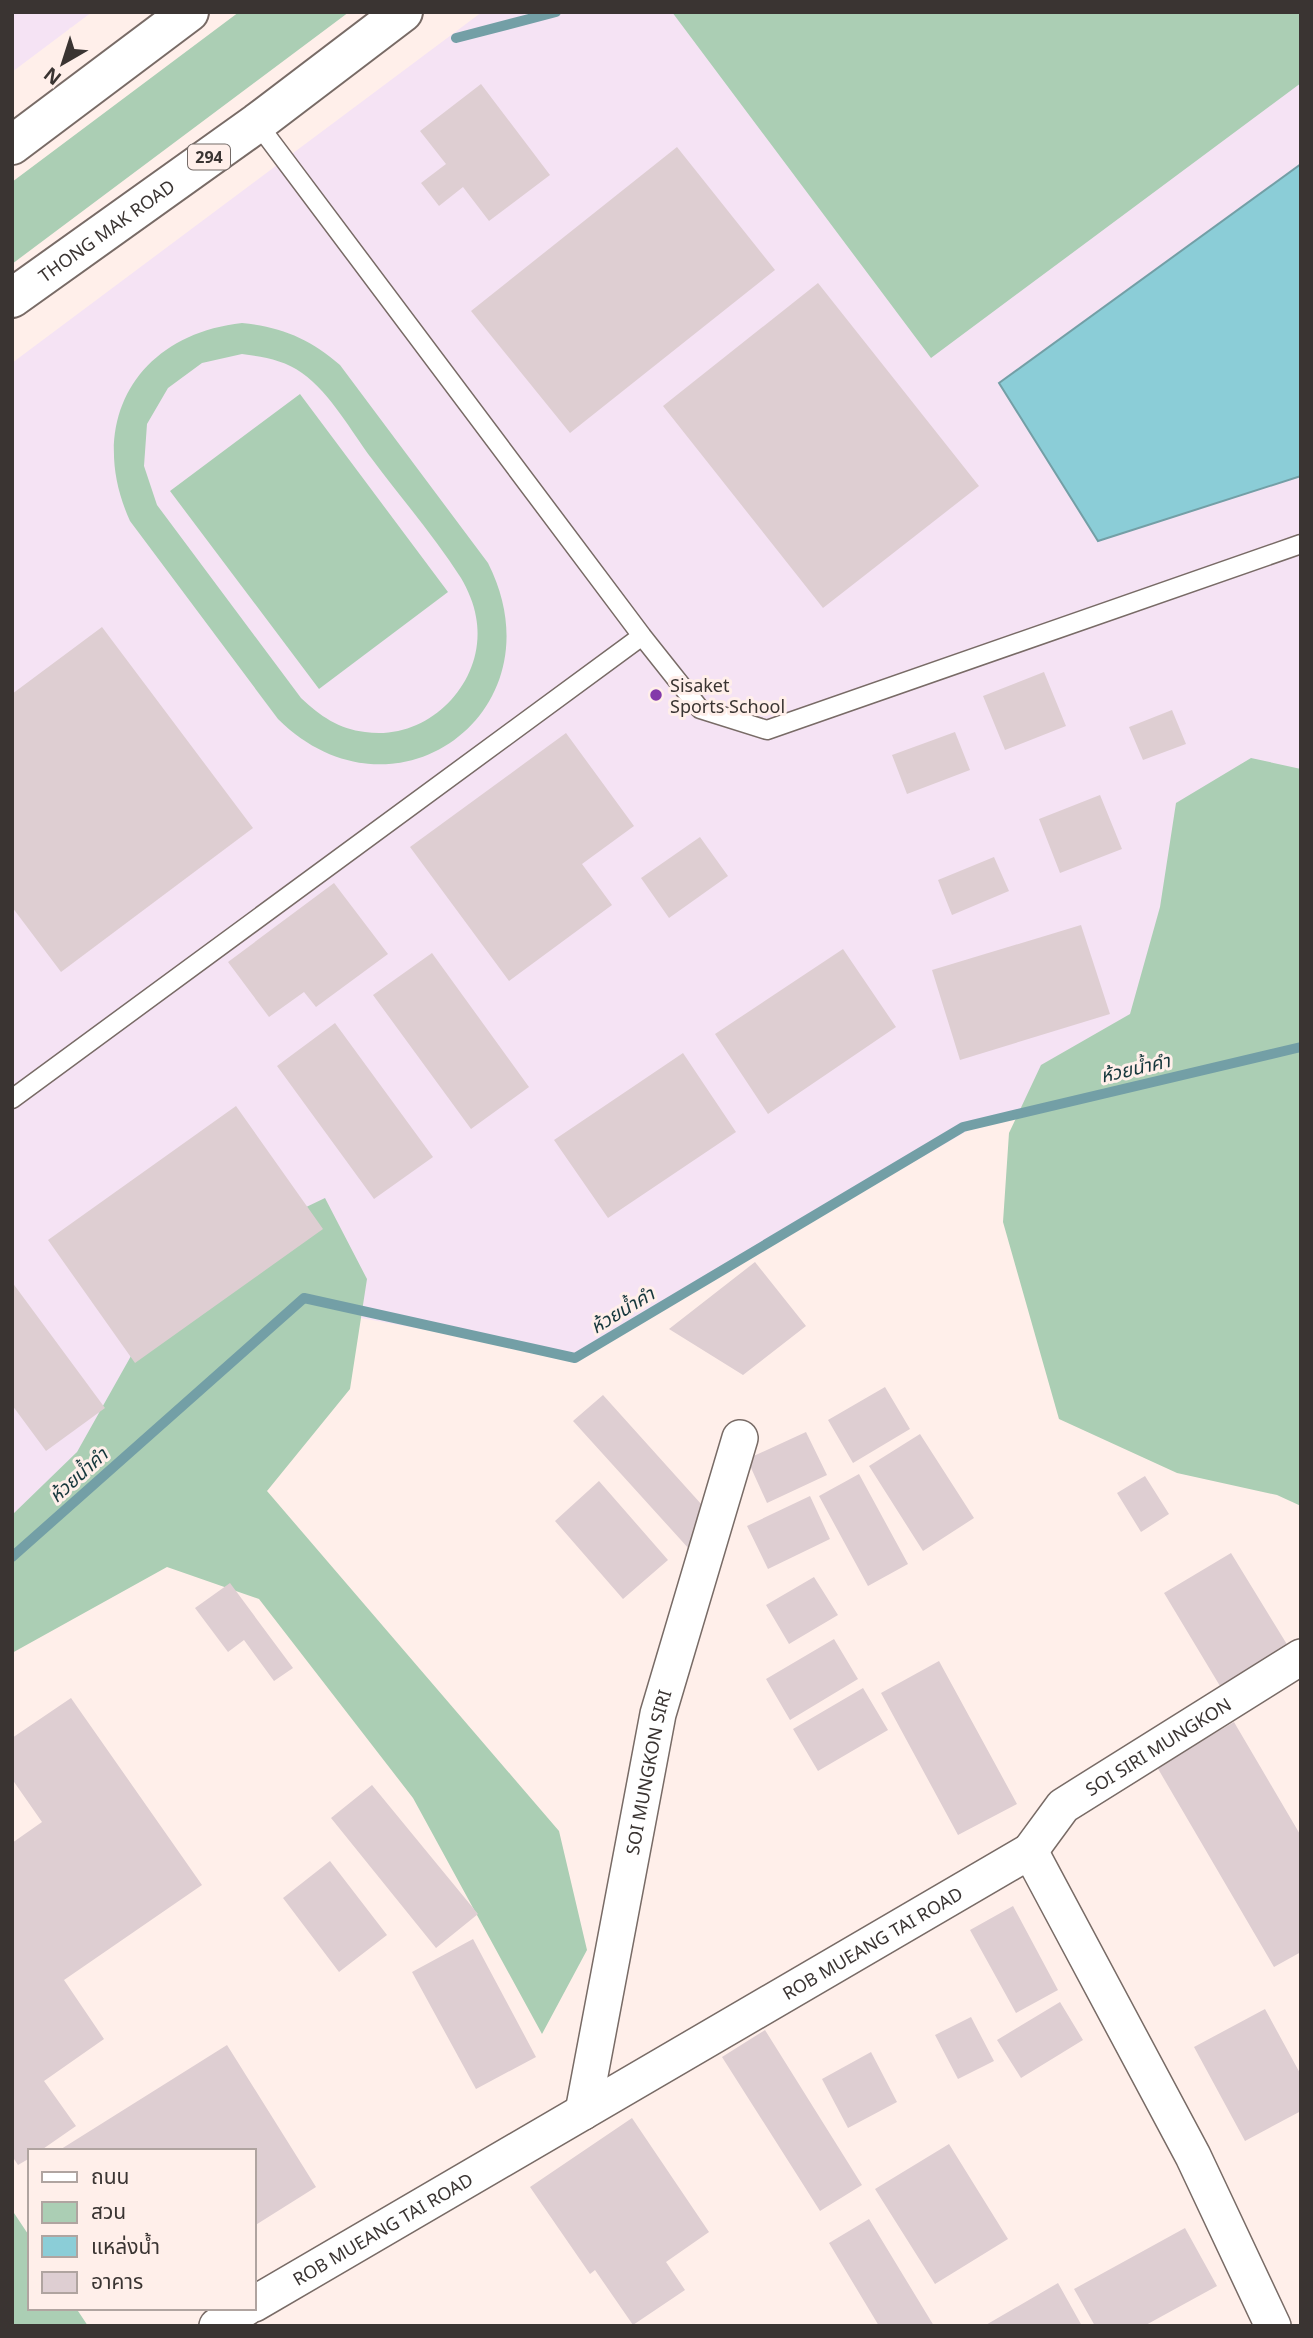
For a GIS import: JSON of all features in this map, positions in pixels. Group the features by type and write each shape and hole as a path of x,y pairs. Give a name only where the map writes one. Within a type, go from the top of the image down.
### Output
{"main road":[{"name":"THONG MAK ROAD","path":"12,298 257,123 403,12"},
{"path":"12,145 183,14"}],"street":[{"name":"SOI MUNGKON SIRI","path":"583,2112 658,1714 740,1438"},
{"name":"SOI SIRI MUNGKON","path":"1030,1851 1063,1806 1301,1657"},
{"name":"ROB MUEANG TAI ROAD","path":"256,2303 1030,1851"},
{"path":"1030,1851 1193,2155 1272,2326"},
{"path":"217,2326 243,2310"}],"lane":[{"path":"257,123 642,636 700,709 767,730 1301,544"},
{"path":"12,1099 642,636"}],"shaded area":[{"path":"12,12 92,12 12,72"},
{"name":"Sisaket Sports School","path":"482,12 1301,12 1301,1027 974,1127 577,1357 300,1307 12,1557 12,363"}],"green space":[{"path":"239,12 349,12 12,264 12,182"},
{"path":"672,12 1301,12 1301,83 931,358"},
{"path":"242,323 283,331 318,348 340,365 488,563 505,617 503,666 485,708 455,740 415,759 370,764 323,751 278,719 130,521 118,485 114,451 118,419 129,390 148,365 173,345 205,331","holes":["242,354 288,365 302,373 322,391 440,548 468,592 476,617 477,641 473,663 463,684 449,702 431,717 411,727 389,733 365,732 330,721 308,705 157,505 144,466 147,424 168,388 202,363"]},
{"path":"300,394 448,592 319,689 170,491"},
{"path":"1251,758 1301,769 1301,1506 1277,1495 1177,1473 1059,1419 1003,1222 1009,1133 1041,1065 1130,1014 1160,907 1176,803"},
{"path":"325,1198 367,1279 350,1389 267,1491 559,1831 587,1950 542,2034 413,1798 259,1599 167,1567 12,1653 12,1515 77,1452 181,1267"},
{"path":"12,2210 28,2234 28,2310 77,2310 88,2326 12,2326"}],"water":[{"path":"1301,164 1301,476 1098,541 999,383"}],"building":[{"path":"481,84 550,175 489,221 463,187 439,206 421,183 446,164 420,131"},
{"path":"677,147 775,270 570,433 471,311"},
{"path":"818,283 979,486 823,608 663,406"},
{"path":"102,627 253,828 61,972 12,907 12,694"},
{"path":"1044,672 1066,726 1005,750 983,696"},
{"path":"1172,710 1186,744 1143,760 1129,727"},
{"path":"955,732 970,770 907,794 892,755"},
{"path":"566,733 634,826 582,864 612,905 509,981 410,847"},
{"path":"1100,795 1122,849 1060,873 1039,819"},
{"path":"700,837 728,876 669,918 641,878"},
{"path":"994,857 1009,891 952,915 938,880"},
{"path":"334,883 388,954 316,1007 304,992 269,1017 228,962"},
{"path":"1081,925 1110,1014 960,1060 932,970"},
{"path":"843,949 896,1027 768,1114 715,1034"},
{"path":"432,953 529,1087 471,1129 373,995"},
{"path":"335,1023 433,1157 374,1199 277,1066"},
{"path":"683,1053 736,1132 608,1218 554,1140"},
{"path":"236,1106 323,1229 135,1363 48,1240"},
{"path":"755,1262 806,1326 743,1375 669,1329"},
{"path":"12,1282 105,1408 46,1451 12,1405"},
{"path":"885,1387 910,1429 853,1463 828,1420"},
{"path":"603,1395 702,1505 690,1550 573,1421"},
{"path":"806,1432 827,1475 767,1503 747,1459"},
{"path":"920,1434 974,1518 923,1551 869,1466"},
{"path":"859,1474 908,1564 868,1586 819,1496"},
{"path":"1145,1476 1169,1514 1141,1532 1117,1493"},
{"path":"599,1481 668,1560 623,1599 555,1521"},
{"path":"810,1496 830,1539 768,1569 747,1526"},
{"path":"1231,1553 1288,1646 1220,1686 1164,1593"},
{"path":"814,1577 838,1615 789,1644 766,1605"},
{"path":"230,1583 293,1668 274,1681 244,1640 228,1652 195,1608"},
{"path":"834,1639 858,1679 790,1720 766,1679"},
{"path":"939,1661 1017,1804 958,1835 881,1693"},
{"path":"863,1688 888,1730 818,1771 793,1729"},
{"path":"71,1698 202,1885 64,1980 104,2039 44,2081 76,2126 43,2149 28,2149 28,2159 18,2165 12,2156 12,1843 42,1822 12,1779 12,1738"},
{"path":"1234,1722 1301,1836 1301,1952 1274,1967 1157,1767"},
{"path":"372,1785 478,1914 436,1948 331,1818"},
{"path":"330,1861 387,1935 339,1972 283,1898"},
{"path":"1013,1906 1058,1990 1016,2013 970,1930"},
{"path":"473,1939 536,2057 476,2089 412,1972"},
{"path":"1060,2002 1083,2040 1021,2078 997,2040"},
{"path":"1265,2009 1301,2075 1301,2111 1245,2141 1194,2047"},
{"path":"971,2017 994,2061 958,2079 935,2035"},
{"path":"765,2030 862,2185 820,2211 722,2057"},
{"path":"227,2045 316,2187 256,2225 256,2149 61,2149"},
{"path":"871,2052 897,2102 848,2128 822,2079"},
{"path":"632,2118 709,2232 666,2262 685,2290 633,2325 595,2270 590,2274 530,2187"},
{"path":"949,2144 1008,2239 935,2284 875,2189"},
{"path":"869,2219 934,2326 879,2326 829,2243"},
{"path":"1185,2228 1217,2286 1144,2326 1095,2326 1074,2289"},
{"path":"1058,2283 1082,2326 984,2326"}],"waterway":[{"path":"456,38 556,12"},
{"name":"ห้วยน้ำคำ","path":"12,1557 304,1298 575,1358 963,1127 1301,1047"}],"place":[{"name":"Sisaket Sports School","path":"656,695"}]}
